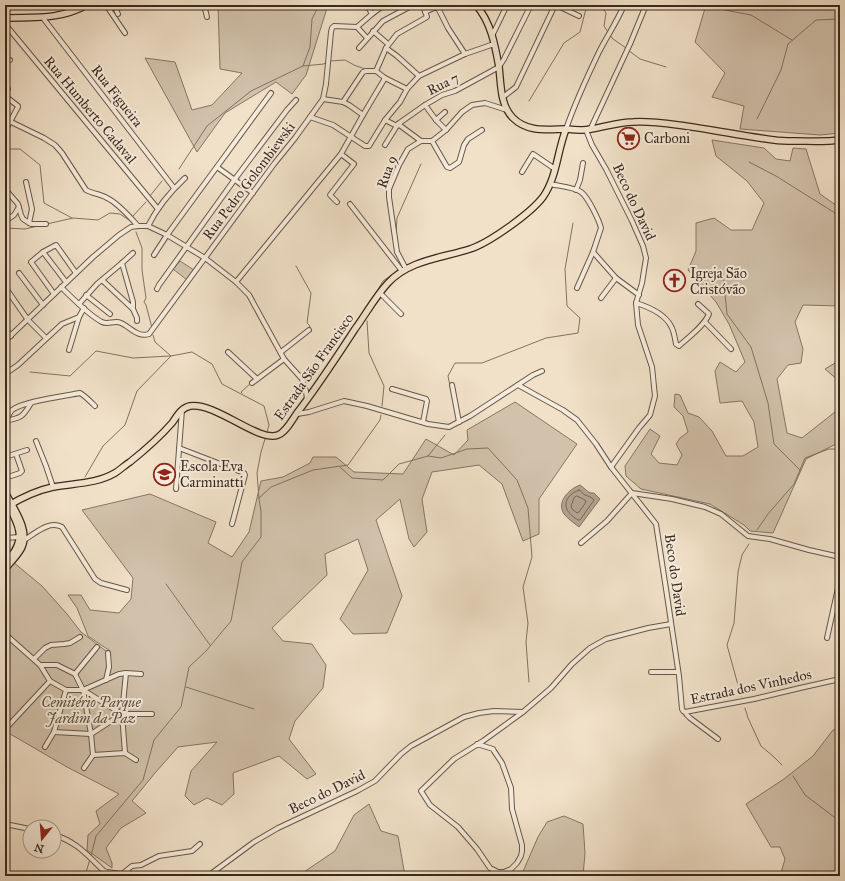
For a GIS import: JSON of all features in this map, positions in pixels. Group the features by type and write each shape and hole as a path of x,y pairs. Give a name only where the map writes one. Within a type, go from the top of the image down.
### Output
{"main road":[{"path":"5,18 43,18 65,14 78,10 87,5"},
{"path":"479,7 488,24 492,36 499,67 502,97 507,110 515,120 526,127 545,130 588,130 631,122 651,122 701,128 774,140 825,142 840,140"},
{"name":"Estrada São Francisco","path":"182,409 189,406 195,406 212,410 264,435 279,435 283,432 307,400 380,293 402,270 427,260 471,249 492,239 532,208 542,198 550,184 566,129"},
{"path":"10,505 46,489 99,480 116,472 156,441 182,409"},
{"path":"5,492 10,505 22,525 23,537 23,545 20,551 5,569"},
{"path":"5,500 10,505"},
{"path":"5,564 23,537"}],"street":[{"path":"106,5 125,32"},
{"path":"114,5 118,14"},
{"path":"204,5 207,17"},
{"path":"366,5 372,14"},
{"path":"367,38 357,27 384,5"},
{"path":"359,48 383,21 413,5"},
{"path":"376,71 387,46 397,34 427,17 423,5"},
{"path":"492,36 507,5"},
{"path":"499,67 531,5"},
{"path":"502,97 516,86 555,5 579,16"},
{"path":"566,129 581,90 624,5"},
{"path":"588,130 630,44 646,5"},
{"path":"426,12 436,7 438,8 448,28 465,54"},
{"name":"Rua Figueira","path":"43,18 174,188"},
{"name":"Rua Humberto Cadaval","path":"5,24 158,209"},
{"name":"Rua Pedro Golombiewski","path":"84,308 106,323 120,322 140,335 145,336 149,334 323,99 326,84 331,32 333,27 357,27"},
{"path":"373,31 419,76"},
{"path":"310,117 333,125 365,146 369,146 385,120 400,102 407,89 419,76 465,54 494,44"},
{"name":"Rua 7","path":"398,125 425,105 442,95 455,91 499,67"},
{"path":"343,102 362,72 366,71 376,71 385,78 407,89"},
{"path":"236,282 341,154 385,78"},
{"path":"5,86 8,88 5,95 18,106 5,131"},
{"path":"154,255 271,93"},
{"path":"323,99 343,102 350,105 363,115"},
{"path":"157,289 259,146 296,100"},
{"path":"385,120 398,125 421,141 432,141 446,130 462,112 472,105 485,103 507,110"},
{"path":"425,105 436,120 446,130"},
{"path":"436,120 445,112"},
{"path":"5,118 55,145 62,153 86,190 90,193 109,198 138,226"},
{"path":"385,145 398,125"},
{"path":"432,141 447,167 450,168 459,162 464,145 468,139 472,135 482,130"},
{"name":"Beco do David","path":"207,876 254,842 278,828 375,781 401,754 411,746 464,717 494,711 524,712 551,688 572,664 590,648 606,639 648,628 671,624 656,524 611,466 650,415 655,396 652,367 638,325 636,303 642,283 646,258 643,246 606,169 589,140 588,130"},
{"name":"Rua 9","path":"402,270 397,252 389,189 404,155 408,149 421,141"},
{"path":"337,202 330,195 354,164 341,154"},
{"path":"522,172 533,154 555,169"},
{"path":"576,190 580,180 583,163"},
{"path":"217,167 253,193"},
{"path":"148,226 158,209 174,188 185,178"},
{"path":"26,182 32,209 29,223"},
{"path":"550,184 576,190 582,193 594,211 601,228 593,252 577,288"},
{"path":"5,189 18,204 23,219 29,223 46,224"},
{"path":"350,204 402,270"},
{"path":"5,221 14,215 19,208"},
{"path":"5,341 66,282 119,235 131,228 148,226 187,246 205,258 236,282 249,295 284,359 302,379 306,390 307,400"},
{"path":"54,294 31,262 56,245 76,273"},
{"path":"44,252 66,282"},
{"path":"593,252 616,278 639,295"},
{"path":"79,304 86,295 133,253"},
{"path":"122,263 133,302 132,309"},
{"path":"19,273 43,305"},
{"path":"601,298 616,278"},
{"path":"102,280 132,309 137,321"},
{"path":"5,287 28,320 46,338"},
{"path":"61,287 84,308 79,318 69,350"},
{"path":"380,293 401,314"},
{"path":"86,295 110,314"},
{"path":"636,303 656,311 665,319 671,326 677,346 679,346 705,322 709,314 698,304"},
{"path":"5,374 62,324 79,318"},
{"path":"705,322 731,349"},
{"path":"5,328 11,336"},
{"path":"280,352 309,330"},
{"path":"228,352 257,379"},
{"path":"252,383 284,359"},
{"path":"297,414 344,402 367,406 423,422 449,427 470,416 518,384 542,371"},
{"path":"518,384 563,410 577,420 611,466"},
{"path":"452,385 459,422"},
{"path":"392,389 427,400 423,422"},
{"path":"5,421 11,411 18,406 31,402 80,393 95,406"},
{"path":"5,421 14,420 24,414 31,402"},
{"path":"176,489 182,409"},
{"path":"36,441 53,487"},
{"path":"180,448 244,473 245,475 232,524"},
{"path":"5,458 27,450"},
{"path":"10,476 22,471 16,454"},
{"path":"581,543 607,521 632,493 672,499 705,507 721,514 748,536 770,539 840,557"},
{"path":"5,538 30,537 45,527 58,525 62,527 95,579 127,590"},
{"path":"827,638 840,579"},
{"name":"Estrada dos Vinhedos","path":"671,624 682,709 685,712 754,699 840,680"},
{"path":"5,634 40,665 50,681 66,690 83,690 119,674 141,674"},
{"path":"34,659 50,645 70,643 80,637"},
{"path":"75,674 97,647"},
{"path":"106,680 109,667 108,653"},
{"path":"40,665 57,665 75,674 83,690 93,754 84,768"},
{"path":"651,672 678,672"},
{"path":"125,753 122,714 126,673"},
{"path":"9,725 50,681"},
{"path":"45,747 54,732 66,690"},
{"path":"83,690 122,714 152,714"},
{"path":"477,744 493,749 502,764 511,788 512,809 522,845 522,851 517,863 511,869 504,872 498,872 490,868 458,827 430,805 421,791 454,759 477,744 483,741 524,712"},
{"path":"685,712 690,718 718,739"},
{"path":"54,732 91,734 122,714"},
{"path":"93,754 125,753 136,760"},
{"path":"5,824 22,827"},
{"path":"62,839 80,848 104,871 136,876"},
{"path":"122,874 132,866 141,865 159,856 192,850 200,844"}],"green space":[{"path":"328,5 306,75 292,94 276,82 225,113 197,152 145,58 175,62 192,110 212,105 242,73 220,69 218,6"},
{"path":"706,5 840,5 840,133 820,135 740,129 744,106 712,97 725,73 695,42"},
{"path":"712,140 764,148 776,159 790,161 793,148 806,149 820,194 840,208 840,306 803,305 795,322 803,349 801,363 788,365 777,379 787,433 802,438 840,408 840,442 806,459 773,533 750,531 744,525 710,504 641,489 626,476 625,466 650,429 660,436 651,454 659,463 677,465 682,455 676,444 680,438 688,432 683,416 674,407 675,394 680,395 688,413 699,417 712,431 726,456 743,456 758,447 754,422 742,401 720,403 715,371 720,362 736,372 745,362 729,324 716,302 688,270 696,251 696,223 714,218 731,230 752,230 764,203 747,181 716,156"},
{"path":"180,261 194,270 187,280 173,269"},
{"path":"840,360 840,382 825,369"},
{"name":"Cemitério Parque Jardim da Paz","path":"515,402 577,444 539,499 539,534 523,541 502,484 479,465 432,472 422,499 427,532 414,547 409,539 400,499 376,520 402,596 387,633 353,634 340,619 368,570 358,539 325,554 327,575 272,628 283,641 312,644 326,665 323,688 295,721 289,739 316,774 307,779 279,756 233,773 234,794 222,805 207,798 194,805 185,796 191,771 217,742 178,747 132,801 146,813 121,828 106,848 112,863 112,868 87,850 88,835 100,824 96,811 119,794 67,767 5,731 5,575 13,562 42,586 81,632 106,651 110,651 88,636 77,608 68,595 81,595 90,610 119,613 131,599 133,578 82,510 150,494 216,522 208,543 232,557 249,532 261,481 283,477 310,463 313,457 336,457 354,472 403,474 426,439 454,455 468,440 467,430"},
{"path":"840,729 840,876 783,876 781,873 785,859 780,847 771,847 746,804 784,779 813,756 833,730"},
{"path":"369,804 381,831 398,836 405,876 298,876 335,851 354,815"},
{"path":"564,816 583,824 585,853 583,876 521,876 538,837 547,822"}],"water":[{"path":"580,485 588,492 594,493 600,499 579,527 564,514 562,505 565,496"}],"waterway":[{"path":"179,169 207,126 251,91 303,66 310,47 312,19 319,5"},
{"path":"529,101 564,43 580,32 587,5"},
{"path":"601,5 606,13 604,26 608,32"},
{"path":"720,9 751,15 792,40"},
{"path":"757,119 781,70 788,44 816,20 840,19"},
{"path":"610,35 613,39 626,48"},
{"path":"628,50 640,59 666,67"},
{"path":"330,61 345,60 365,69"},
{"path":"303,66 324,64 327,61"},
{"path":"5,149 20,149 40,165 44,203 72,218"},
{"path":"749,162 776,176 840,217"},
{"path":"396,234 397,218 421,164"},
{"path":"150,196 162,181"},
{"path":"132,217 146,202"},
{"path":"47,224 73,218 98,220 110,213 120,214 132,222"},
{"path":"450,386 448,376 455,363 482,363 546,338 578,333 580,318 567,306 565,269 573,223"},
{"path":"5,228 25,229 38,226"},
{"path":"136,232 142,248 142,270 146,298 144,302 152,328"},
{"path":"296,266 311,293 307,323 310,326 309,328"},
{"path":"374,296 383,281 399,270"},
{"path":"723,274 727,314 751,347 768,403 774,444 800,470"},
{"path":"367,321 369,353 384,386 382,406"},
{"path":"153,335 155,342 171,356 192,352 212,364 222,384 264,406 269,425 267,432"},
{"path":"30,372 70,376 96,351 133,358 170,356"},
{"path":"85,477 103,446 125,425 137,391 171,356"},
{"path":"242,393 241,392 251,383"},
{"path":"259,498 271,487 313,470 348,465 380,420 381,415"},
{"path":"340,467 352,478 383,480 399,464 428,456 445,435"},
{"path":"91,856 96,836 143,780 154,740 181,707 189,667 206,651 231,621 242,562 261,537 261,511 257,473 265,439"},
{"path":"428,456 441,458 467,449 488,448 517,480 528,508 532,557 523,587 528,623 526,642 529,682"},
{"path":"757,530 768,514 794,484 805,458 829,449 840,449"},
{"path":"741,696 727,645 734,623 738,572 742,555 749,544"},
{"path":"166,584 210,645"},
{"path":"186,687 254,709"},
{"path":"745,708 761,746 782,765"},
{"path":"793,776 805,795 838,820"},
{"path":"85,876 90,859"}],"place":[{"name":"Carboni","path":"628,138"},
{"name":"Igreja São Cristóvão","path":"675,281"},
{"name":"Escola Eva Carminatti","path":"164,474"}]}
